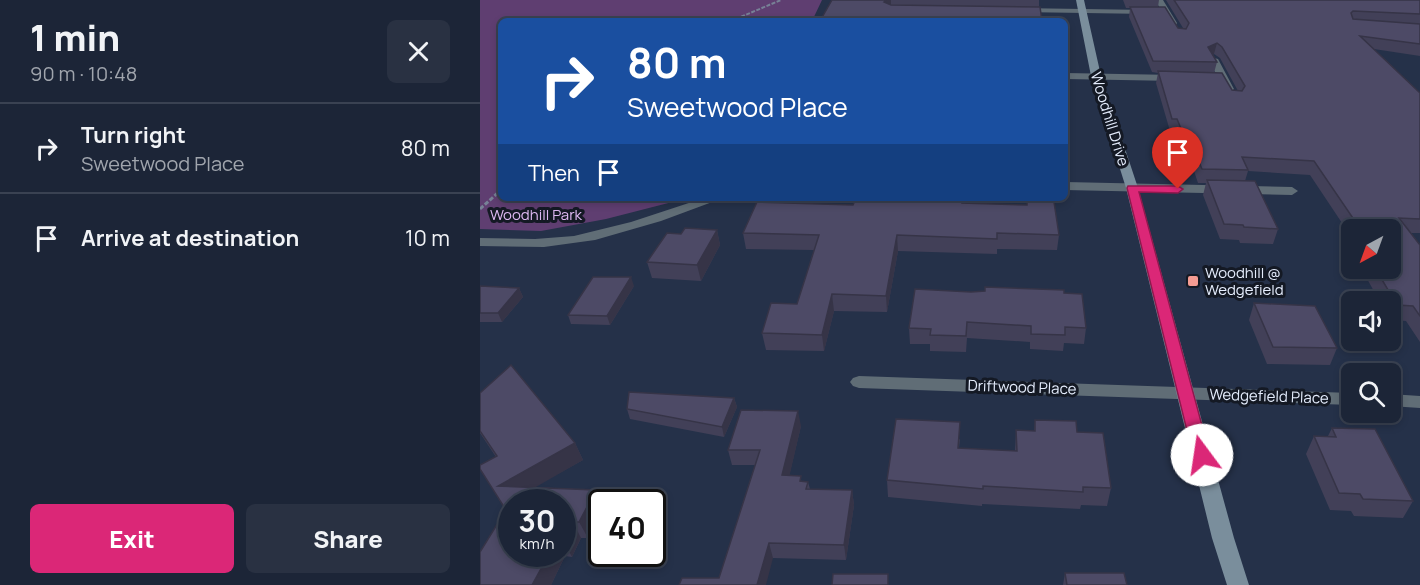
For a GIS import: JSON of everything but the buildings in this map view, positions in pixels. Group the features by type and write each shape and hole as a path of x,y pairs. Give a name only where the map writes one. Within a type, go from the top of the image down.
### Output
{"street":[{"path":"1159,0 1176,28"},
{"path":"1009,10 1081,5 1167,13"},
{"name":"Woodhill Drive","path":"1081,5 1096,76 1132,188 1223,538 1238,585"},
{"path":"1213,59 1234,99"},
{"path":"1068,76 1189,78"},
{"path":"1212,78 1224,79"},
{"path":"1068,186 1292,191"},
{"path":"480,242 554,242 594,236 632,227 708,201"},
{"name":"Driftwood Place","path":"859,382 1186,392"},
{"name":"Wedgefield Place","path":"1186,392 1341,399"},
{"path":"1401,401 1420,402"}],"path":[{"path":"738,18 782,0"},
{"path":"480,209 498,193"}],"green space":[{"name":"Woodhill Park","path":"480,0 822,0 813,18 498,18 498,201 676,201 606,219 541,231 480,229"}],"place":[{"name":"Woodhill @ Wedgefield","path":"1193,281"}],"route":[{"path":"1178,189 1132,188 1202,455"}]}
